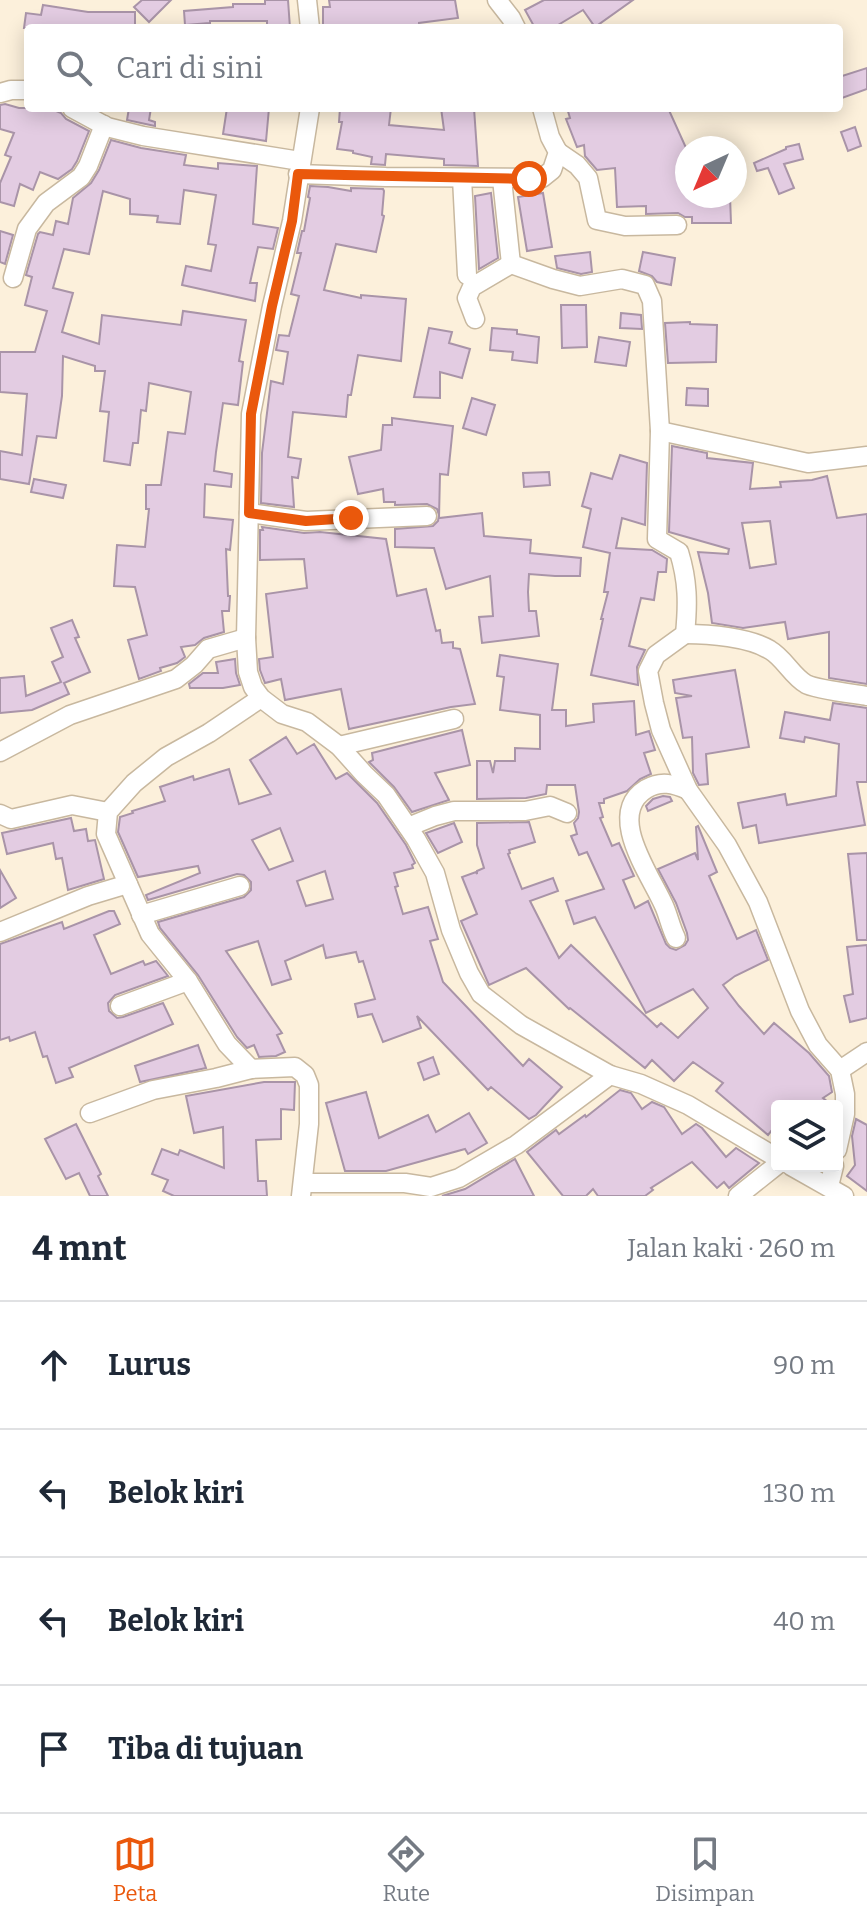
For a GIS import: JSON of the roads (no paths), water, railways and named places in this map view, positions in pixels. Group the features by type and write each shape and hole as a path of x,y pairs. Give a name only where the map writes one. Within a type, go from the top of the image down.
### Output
{"street":[{"path":"307,0 310,24"},
{"path":"497,0 514,24"},
{"path":"0,93 24,90"},
{"path":"80,112 104,125 143,136 299,168 462,178 542,178 552,170 558,152"},
{"path":"309,112 292,221 251,414 246,638 248,672 253,687 261,698 282,714 307,722 339,746 386,795 435,873 451,930 481,994 521,1025 610,1075 641,1084 688,1105 771,1154"},
{"path":"543,112 558,152 577,165 588,178 597,220 625,226 677,225"},
{"path":"13,278 27,229 46,203 81,177 104,125"},
{"path":"462,178 467,275"},
{"path":"502,179 511,264"},
{"path":"475,319 467,298 472,287 511,264"},
{"path":"511,264 580,286 622,279 645,285 652,301 660,431 657,539 679,552 683,563 688,603 685,634"},
{"path":"660,431 808,463 867,456"},
{"path":"249,513 306,521 427,516"},
{"path":"843,1123 845,1094 840,1070 818,1045 800,1011 758,902 727,845 688,790 661,730 648,671 656,655 685,634 707,634 740,638 771,650 807,686 867,696"},
{"path":"0,752 70,715 176,679 208,649 246,638"},
{"path":"251,1069 227,1044 188,981 150,934 106,834 108,812 134,783 166,757 261,698"},
{"path":"339,746 454,719"},
{"path":"676,938 666,909 635,846 630,814 634,800 644,790 657,784 673,784 688,790"},
{"path":"0,814 11,819 72,805 108,812"},
{"path":"408,827 454,811 525,811 550,806 567,813"},
{"path":"0,932 88,896 128,884"},
{"path":"141,915 240,886"},
{"path":"120,1006 188,981"},
{"path":"840,1070 867,1052"},
{"path":"90,1113 153,1090 251,1069 295,1067 305,1075 309,1085 309,1124 302,1189 405,1183 431,1187 459,1178 516,1145 610,1075"},
{"path":"738,1196 771,1170"},
{"path":"802,1172 837,1191"}]}
